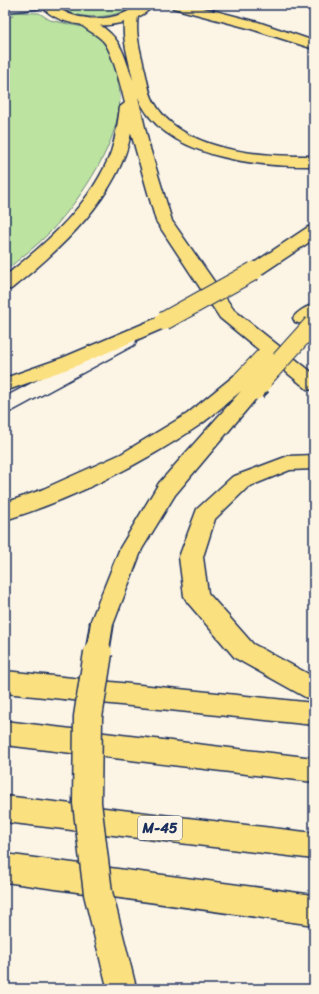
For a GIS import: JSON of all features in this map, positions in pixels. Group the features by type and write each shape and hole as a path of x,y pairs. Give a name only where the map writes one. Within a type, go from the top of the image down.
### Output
{"main road":[{"path":"47,5 52,11 64,17 84,21 116,20 133,15 168,10 227,19 259,27 314,45"},
{"path":"148,5 133,15 129,26 141,84 148,105 161,122 185,138 217,151 253,158 293,162 314,161"},
{"path":"84,21 103,33 112,42 128,85 140,145 164,221 227,314 314,384"},
{"path":"5,285 28,267 59,238 96,195 116,159 125,128 128,85"},
{"path":"5,385 69,362 164,321 254,271 314,231"},
{"path":"122,989 98,893 87,802 88,717 102,623 131,548 167,490 212,436 248,384 311,319"},
{"path":"5,512 49,496 129,459 248,384"},
{"path":"314,462 288,463 240,482 205,515 191,557 196,596 244,651 314,689"},
{"path":"5,682 314,714"},
{"path":"5,733 314,770"},
{"name":"M-45","path":"5,809 314,846"},
{"path":"5,868 314,910"}],"street":[{"path":"5,8 36,5"},
{"path":"5,406 164,321"}],"green space":[{"path":"60,5 136,5 119,13 98,17 76,14 67,11"},
{"path":"11,12 39,13 50,20 87,28 109,43 120,94 119,112 114,130 107,149 87,185 51,231 5,271 5,17 13,16"}]}
